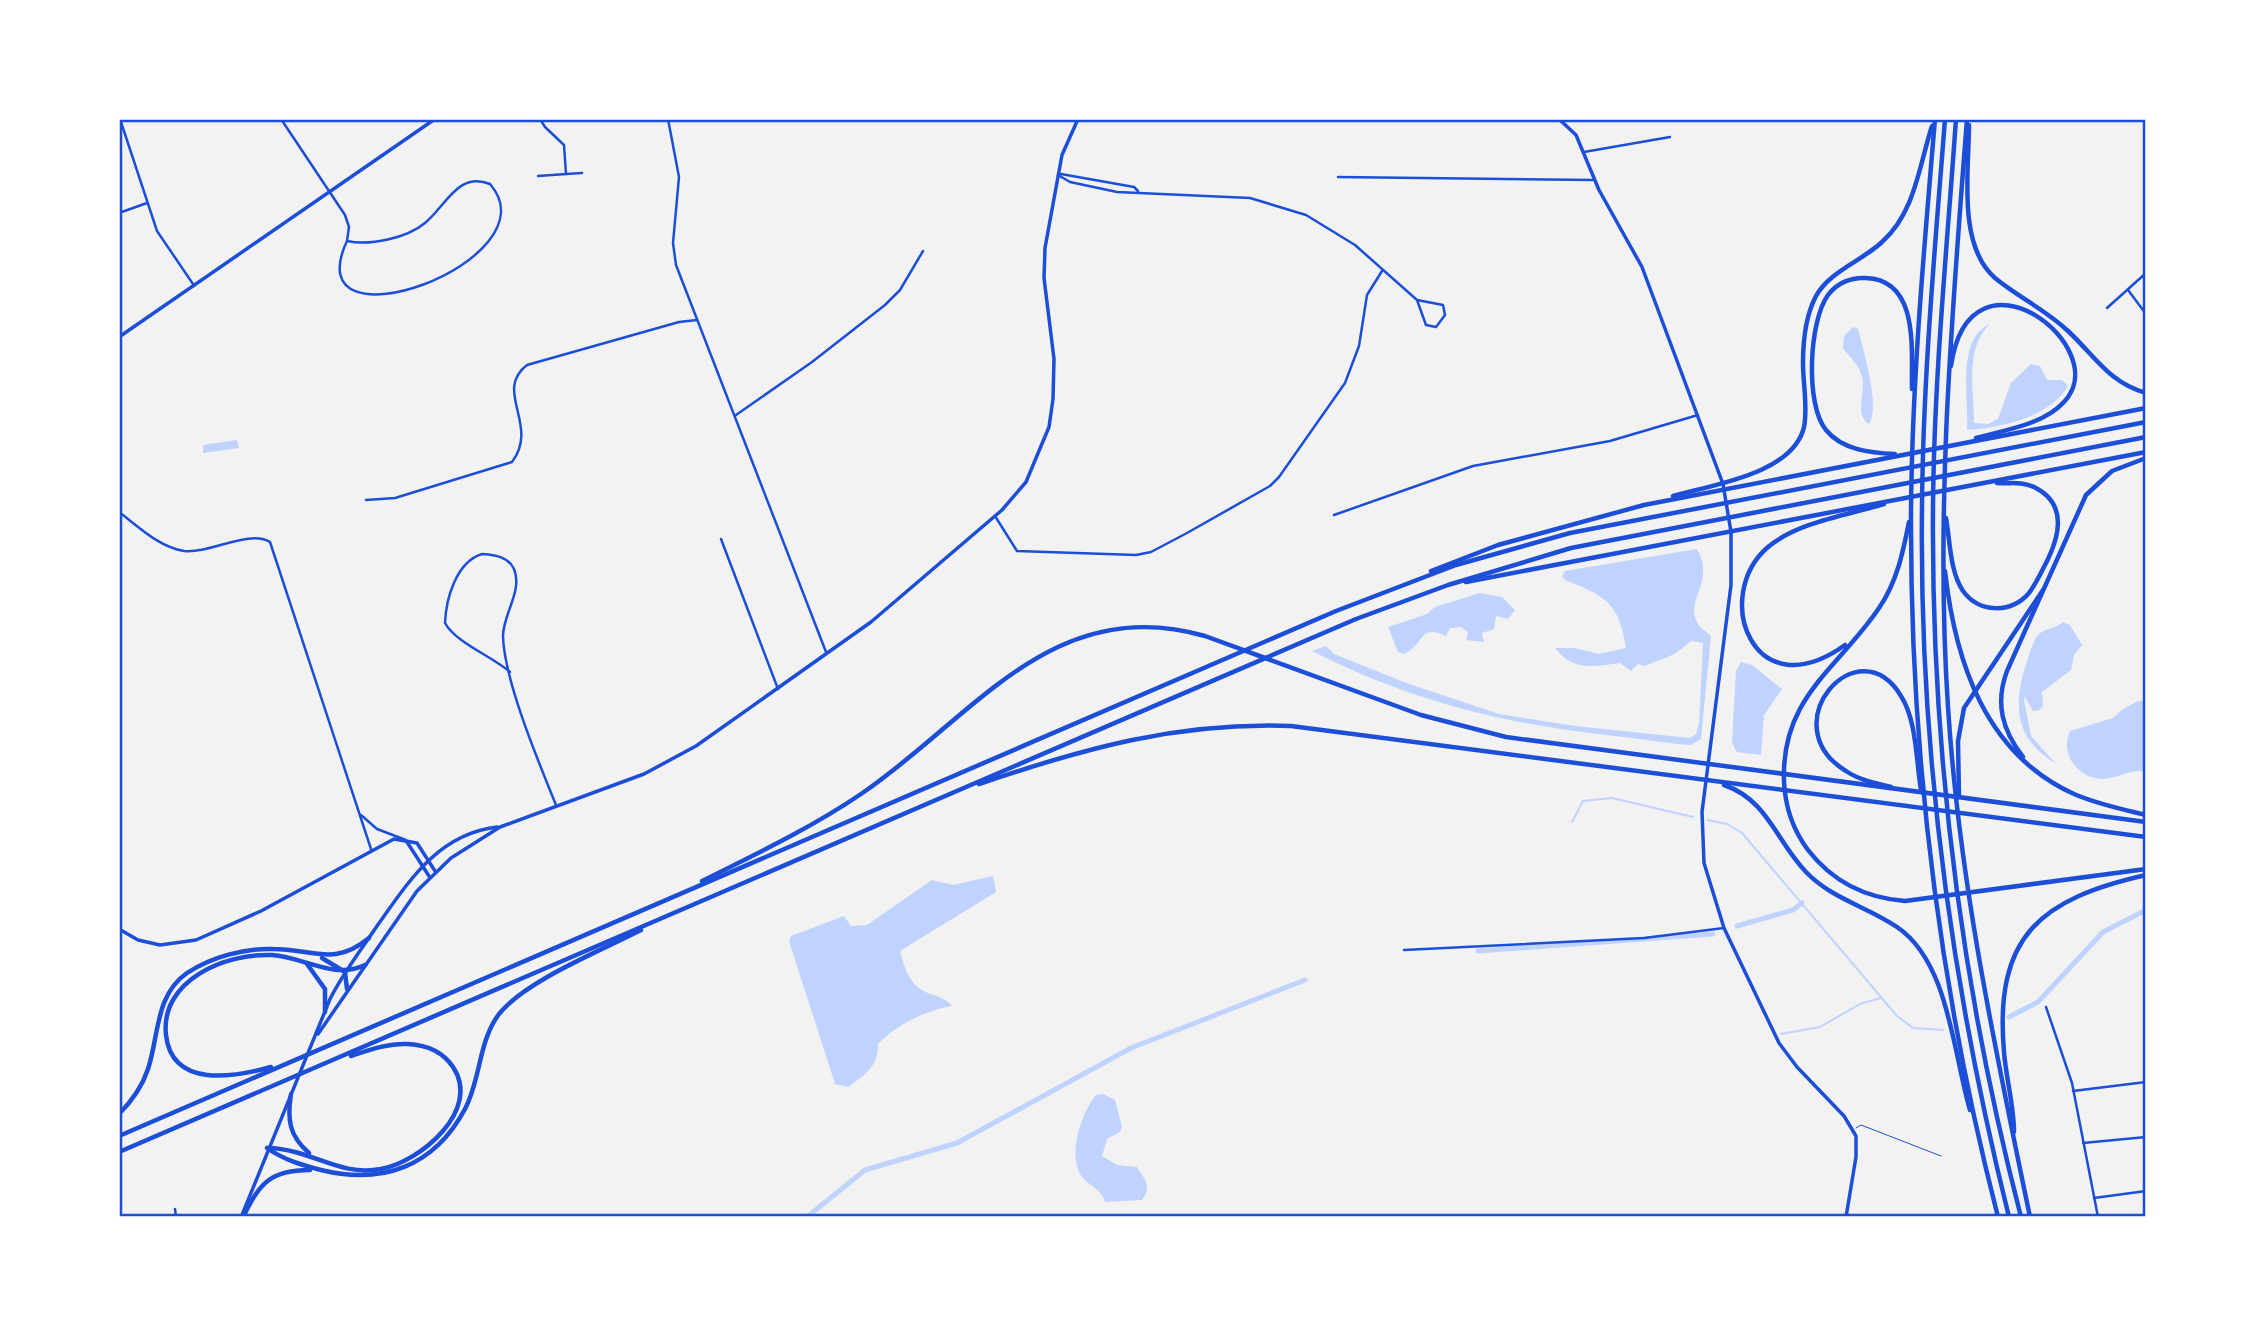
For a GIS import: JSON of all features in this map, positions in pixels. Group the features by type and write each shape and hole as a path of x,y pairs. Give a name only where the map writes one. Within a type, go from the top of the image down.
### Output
{"highway":[{"path":"1927,824 1914,661 1911,511 1913,438 1935,119"},
{"path":"119,1136 1404,583 1498,545 1758,471 1778,462 1795,446 1805,422 1803,350 1814,300 1828,281 1881,243 1899,222 1913,192 1935,119"},
{"path":"1945,119 1923,436 1925,666 1940,849 1966,1024 2009,1217"},
{"path":"1956,119 1935,434 1933,506 1938,682 1956,880 1979,1030 2021,1217"},
{"path":"1968,119 1969,220 1973,244 1980,260 1999,281 2066,328 2113,378 2146,393"},
{"path":"1968,119 1945,431 1943,537 1948,708 1962,844 1986,1007 2030,1217"},
{"path":"1906,454 1870,452 1850,447 1829,434 1817,416 1813,370 1817,326 1825,299 1844,282 1860,278 1881,281 1895,290 1905,306 1911,336 1913,438"},
{"path":"1947,399 1959,332 1968,318 1986,307 2005,305 2026,311 2061,337 2074,358 2077,372 2074,388 2060,407 2034,421 1951,445"},
{"path":"1626,509 2146,408"},
{"path":"1404,583 1495,553 1589,529 2146,422"},
{"path":"119,1152 1356,619 1448,585 1599,542 2146,437"},
{"path":"1448,585 2146,452"},
{"path":"2035,770 2010,738 2002,717 2000,697 2007,671 2057,565 2078,511 2090,490 2112,471 2146,458"},
{"path":"1944,504 1956,573 1963,590 1986,607 2000,609 2013,606 2030,592 2054,547 2059,532 2058,517 2049,499 2032,486 2015,482 1989,482"},
{"path":"1857,635 1836,651 1810,664 1791,666 1774,662 1756,648 1745,627 1743,607 1750,574 1765,550 1787,535 1905,498"},
{"path":"1911,511 1902,554 1890,590 1857,635 1807,694 1790,728 1784,768 1789,814 1811,854 1845,884 1887,899 1928,900 2146,872"},
{"path":"1943,537 1952,623 1968,676 1980,702 2006,743 2035,770 2083,797 2146,815"},
{"path":"1962,844 1957,749 1964,708 2057,565"},
{"path":"664,900 795,834 860,794 935,739 1015,670 1055,646 1098,632 1146,627 1179,630 1221,642 1422,715 1487,733 1795,777 2146,822"},
{"path":"1909,791 1849,773 1824,749 1817,726 1818,708 1828,688 1840,678 1855,673 1875,675 1890,683 1901,695 1908,712 1927,824 1946,969 1980,1146"},
{"path":"944,796 1109,743 1173,731 1236,725 1328,729 2146,837"},
{"path":"1714,781 1740,790 1761,807 1796,860 1822,887 1893,924 1922,951 1939,984 1998,1217"},
{"path":"2014,1143 2002,1025 2005,983 2012,961 2035,924 2058,905 2096,887 2146,872"},
{"path":"242,1217 258,1190 271,1177 290,1170 319,1170 372,1177 399,1170 425,1155 447,1134 465,1108 486,1039 507,1006 542,982 676,912"},
{"path":"119,1114 141,1086 148,1070 163,1003 181,978 211,961 247,951 273,948 312,954 344,954 369,938"},
{"path":"312,954 345,972"},
{"path":"295,1060 238,1076 198,1074 175,1058 168,1044 166,1026 169,1006 178,990 207,970 255,956 301,960 345,972 365,965"},
{"path":"301,960 314,970 325,989 325,1012"},
{"path":"345,972 347,989"},
{"path":"267,1148 293,1149 332,1165 355,1170 392,1166 412,1157 433,1140 455,1113 460,1101 460,1080 449,1060 422,1046 384,1046 333,1060"},
{"path":"291,1094 291,1132 312,1156"},
{"path":"267,1148 292,1162 319,1170"}],"main road":[{"path":"119,337 435,119"},
{"path":"242,1217 267,1148 345,972 428,859 466,835 557,807 644,774 684,754 827,655 910,590 995,516 1026,482 1049,427 1054,359 1043,264 1058,175 1078,119"},
{"path":"1559,119 1576,135 1595,180 1656,300 1718,468 1728,508 1732,547 1730,596 1701,832 1706,877 1724,928 1779,1042 1853,1130 1857,1149 1846,1217"},
{"path":"318,1034 347,989 429,876 465,847 499,827"},
{"path":"119,929 138,940 160,945 196,940 261,911 390,840 416,843 435,871"},
{"path":"406,840 429,876"}],"street":[{"path":"120,119 157,231 194,285"},
{"path":"281,119 348,221 347,241 338,268 341,282 350,291 365,295 418,286 447,274 485,245 499,222 501,202 490,184 468,182 455,190 418,228 359,243 347,241"},
{"path":"540,119 564,145 566,174"},
{"path":"668,119 679,181 674,252 827,655"},
{"path":"1584,152 1670,137"},
{"path":"538,176 582,173"},
{"path":"1058,175 1072,174 1134,187 1138,191"},
{"path":"1058,175 1070,182 1117,192 1220,195 1278,205 1335,231 1417,300 1443,305 1445,315 1436,327 1426,325 1417,300"},
{"path":"1338,177 1595,180"},
{"path":"119,213 147,203"},
{"path":"734,415 799,372 884,305 900,290 923,251"},
{"path":"995,516 1017,551 1136,555 1151,551 1187,533 1270,486 1345,383 1359,346 1367,295 1382,271"},
{"path":"2107,308 2146,273"},
{"path":"2128,290 2146,314"},
{"path":"366,500 395,498 513,462 524,437 513,387 517,376 527,365 679,322 698,320"},
{"path":"1334,515 1473,466 1610,441 1699,415"},
{"path":"119,512 153,538 181,550 201,550 254,539 270,542 371,849"},
{"path":"721,539 779,689"},
{"path":"510,673 490,656 455,636 446,624 453,584 467,564 482,554 502,557 511,563 517,578 505,616 503,636 510,673 557,807"},
{"path":"360,813 373,826 406,840"},
{"path":"1404,950 1644,938 1724,928"},
{"path":"2046,1007 2073,1091 2098,1217"},
{"path":"2073,1091 2146,1082"},
{"path":"2083,1143 2146,1136"},
{"path":"2094,1198 2146,1191"},
{"path":"175,1209 176,1217"}],"lane":[{"path":"1853,1130 1861,1125 1941,1156"}],"water":[{"path":"1990,324 1982,334 1974,358 1974,423 1988,424 1998,419 2011,383 2031,364 2040,366 2047,380 2062,380 2068,386 2060,397 2037,413 1994,427 1967,430 1968,356 1979,331"},
{"path":"1853,327 1858,329 1870,378 1873,405 1869,424 1861,409 1862,376 1843,348 1844,336"},
{"path":"237,440 239,448 203,453 203,445"},
{"path":"1697,549 1703,570 1694,612 1699,625 1711,636 1701,739 1691,745 1542,726 1463,709 1387,684 1312,651 1326,646 1334,654 1409,684 1499,714 1575,726 1690,738 1696,734 1699,723 1703,643 1691,641 1673,654 1645,666 1638,664 1631,671 1620,663 1593,666 1577,664 1562,656 1555,648 1574,648 1599,654 1626,648 1614,610 1600,596 1565,580 1562,576 1565,571"},
{"path":"1480,593 1502,597 1515,610 1508,619 1496,616 1494,629 1482,633 1484,642 1466,640 1468,632 1461,627 1450,628 1446,636 1431,632 1422,637 1411,650 1404,654 1398,652 1388,627 1427,614 1435,607"},
{"path":"2063,622 2070,625 2082,645 2074,655 2071,670 2042,692 2043,706 2039,710 2033,711 2025,697 2024,700 2031,736 2056,764 2034,746 2027,736 2019,714 2019,701 2023,674 2036,638 2042,632"},
{"path":"1741,662 1752,665 1782,689 1764,715 1761,755 1737,752 1732,743 1736,671"},
{"path":"2138,701 2146,701 2146,771 2134,771 2101,779 2084,774 2069,755 2067,739 2070,731 2113,718"},
{"path":"993,876 996,892 900,951 907,973 917,987 952,1006 922,1015 902,1025 878,1044 876,1059 865,1074 848,1087 835,1084 789,941 791,936 844,916 851,926 867,925 932,880 953,885"},
{"path":"1103,1094 1115,1100 1122,1127 1120,1132 1107,1139 1102,1156 1117,1165 1137,1167 1147,1187 1142,1200 1105,1202 1078,1169 1076,1148 1081,1124 1090,1103 1096,1095"}],"waterway":[{"path":"1572,822 1583,801 1612,798 1693,817"},
{"path":"1707,820 1727,824 1742,833 1897,1016 1913,1028 1943,1030"},
{"path":"1737,926 1793,910 1802,903"},
{"path":"2009,1017 2038,1002 2103,932 2146,910"},
{"path":"1478,951 1713,934"},
{"path":"807,1217 865,1170 957,1143 1131,1048 1305,980"},
{"path":"1781,1034 1820,1027 1860,1004 1880,998"}]}
